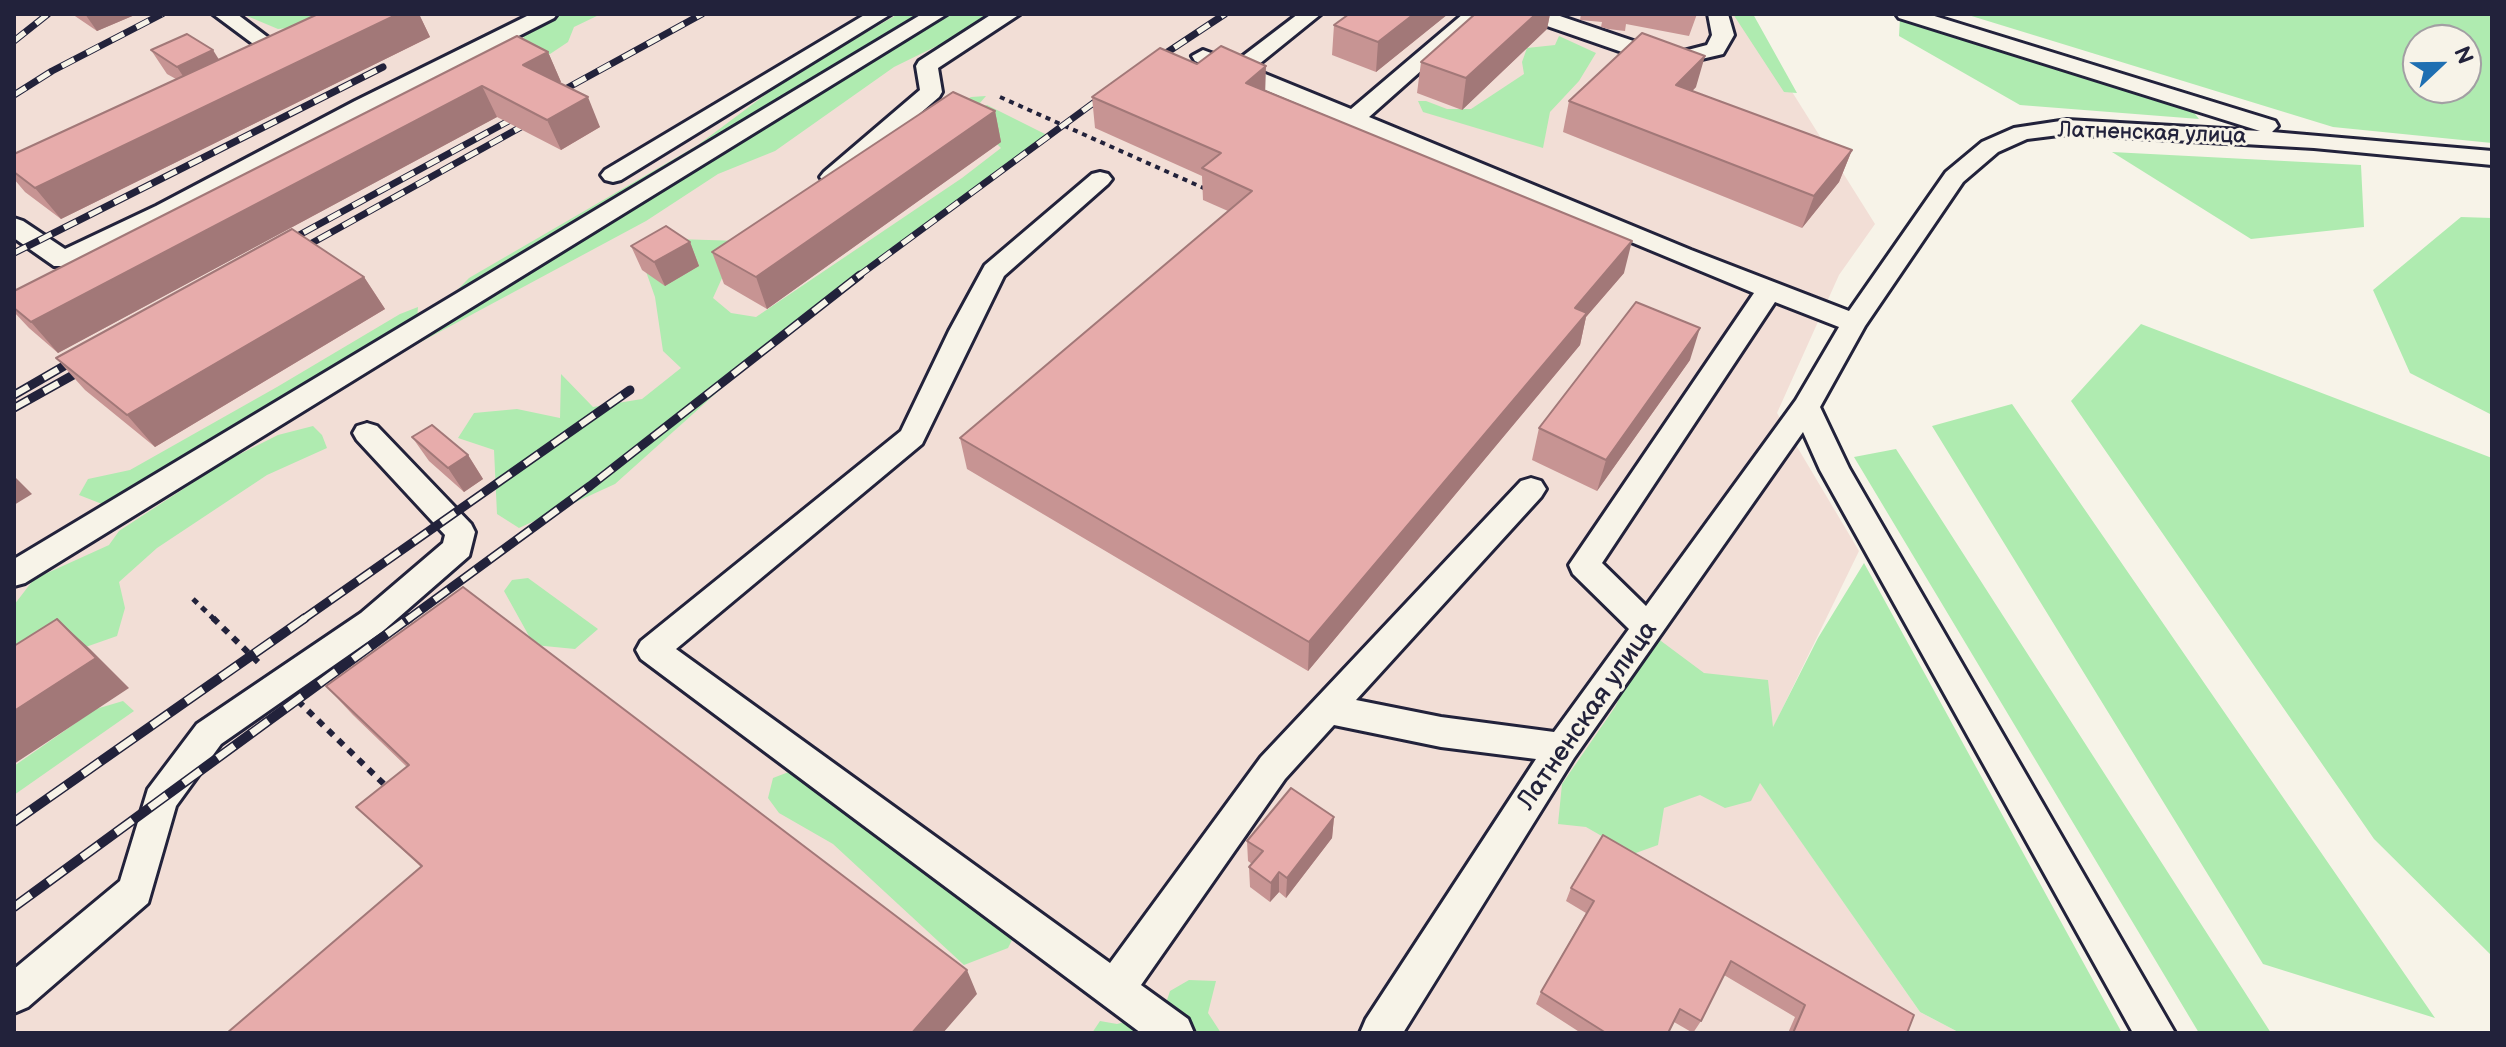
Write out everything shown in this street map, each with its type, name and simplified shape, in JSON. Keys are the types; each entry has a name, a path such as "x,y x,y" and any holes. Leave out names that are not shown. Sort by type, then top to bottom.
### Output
{"street":[{"path":"223,14 259,39"},
{"path":"14,226 63,260 165,211 363,106 547,14"},
{"path":"613,175 881,14"},
{"path":"14,574 937,14"},
{"path":"832,177 931,92 927,66 990,22 1010,14"},
{"path":"1238,70 1311,14"},
{"path":"1353,119 1475,14"},
{"path":"1531,14 1653,55 1680,58 1715,49 1723,35 1718,14"},
{"path":"1906,14 2314,141"},
{"path":"1203,56 1682,256 1854,323"},
{"name":"Латненская улица","path":"1380,1033 1562,748 1806,407 1854,323 1954,177 1990,147 2022,133 2067,127 2314,141 2492,158"},
{"path":"1100,179 994,271 912,437 652,650 1174,1033"},
{"path":"1648,628 1584,565 1770,289"},
{"path":"1806,407 1835,470 2155,1033"},
{"path":"14,994 135,891 160,800 209,734 372,622 458,548 460,532 367,433"},
{"path":"1115,989 1273,768 1531,489"},
{"path":"1328,709 1441,732 1562,748"}],"path":[{"path":"1000,97 1212,192"}],"shaded area":[{"path":"14,14 1735,14 1789,87 1875,224 1839,275 1777,413 1859,551 1752,771 1920,1012 1960,1033 14,1033"}],"green space":[{"path":"323,14 297,27 278,29 247,16"},
{"path":"559,14 601,14 574,27 568,42 550,54 523,56 524,32"},
{"path":"898,14 1002,14 894,67 775,151 718,174 646,221 391,358 469,278 698,145 785,80"},
{"path":"1733,14 1753,14 1797,93 1784,92"},
{"path":"1965,14 2492,14 2492,143 2333,127"},
{"path":"1900,18 2188,105 2199,119 2020,105 1899,36"},
{"path":"1559,36 1596,53 1579,81 1550,112 1543,148 1423,112 1418,101 1447,109 1471,109 1524,74 1522,62 1527,48 1555,45"},
{"path":"986,96 979,104 727,267 713,298 731,313 756,317 962,178 1001,148 991,138 976,108 987,105 1047,135 792,325 615,484 519,528 497,514 494,450 458,438 474,413 517,409 560,418 561,374 593,407 642,399 681,368 663,351 655,297 643,263 676,239 741,241 971,97"},
{"path":"2112,152 2361,165 2364,227 2251,239"},
{"path":"2461,217 2492,218 2492,415 2410,373 2373,290"},
{"path":"418,307 417,319 136,494 102,504 79,495 88,479 130,470 400,314"},
{"path":"2141,324 2492,458 2492,956 2374,839 2071,401"},
{"path":"2012,404 2435,1018 2263,964 1932,426"},
{"path":"313,426 322,435 327,448 267,475 157,548 119,582 125,608 117,636 80,649 14,692 14,605 34,579 109,545 119,531 226,461 278,435"},
{"path":"1896,449 2271,1033 2199,1033 1854,457"},
{"path":"1864,563 2122,1033 1960,1033 1920,1012 1760,783 1751,801 1725,808 1700,795 1664,808 1658,845 1633,854 1586,827 1558,824 1562,784 1615,707 1635,666 1657,638 1704,673 1768,680 1773,727 1818,638"},
{"path":"528,578 598,629 575,649 534,645 504,591 512,580"},
{"path":"123,701 134,711 14,795 14,766 96,709"},
{"path":"799,768 1022,920 1008,948 964,965 833,844 779,813 768,798 773,778"},
{"path":"1189,980 1216,981 1208,1013 1221,1033 1092,1033 1100,1021 1117,1024 1163,1012 1170,991"}],"building":[{"path":"318,14 398,14 35,188 14,172 14,154"},
{"path":"1349,14 1414,14 1378,42 1334,25"},
{"path":"1475,14 1536,14 1466,78 1421,62"},
{"path":"1642,33 1705,56 1676,85 1852,150 1814,196 1569,101"},
{"path":"187,34 213,50 177,67 151,50"},
{"path":"517,36 548,52 523,65 588,97 547,120 482,86 31,322 14,308 14,291"},
{"path":"1221,46 1266,66 1246,83 1632,241 1575,308 1587,313 1309,642 960,438 1252,191 1202,168 1221,153 1092,97 1160,48 1197,64"},
{"path":"953,92 995,111 756,277 712,252"},
{"path":"666,226 690,242 654,262 631,246"},
{"path":"292,229 364,277 127,415 56,358"},
{"path":"1636,302 1700,328 1606,460 1539,428"},
{"path":"432,425 468,455 448,468 412,437"},
{"path":"463,587 967,970 912,1033 227,1033 422,866 356,807 409,765 326,686"},
{"path":"57,619 96,658 14,711 14,646"},
{"path":"1291,788 1334,817 1287,878 1279,872 1271,883 1249,867 1263,851 1247,841"},
{"path":"1603,835 1914,1015 1907,1033 1793,1033 1805,1005 1731,961 1701,1021 1680,1009 1668,1033 1606,1033 1541,992 1594,901 1571,888"}],"railway":[{"path":"14,41 48,14"},
{"path":"14,95 52,71 162,14"},
{"path":"549,98 702,14"},
{"path":"1151,63 1225,14"},
{"path":"14,253 383,67"},
{"path":"857,277 1111,90"},
{"path":"279,246 525,112"},
{"path":"294,253 539,117"},
{"path":"407,620 590,486 860,275"},
{"path":"14,395 83,355"},
{"path":"14,408 91,365"},
{"path":"302,620 630,390"},
{"path":"14,822 305,618"},
{"path":"14,907 409,618"}]}
